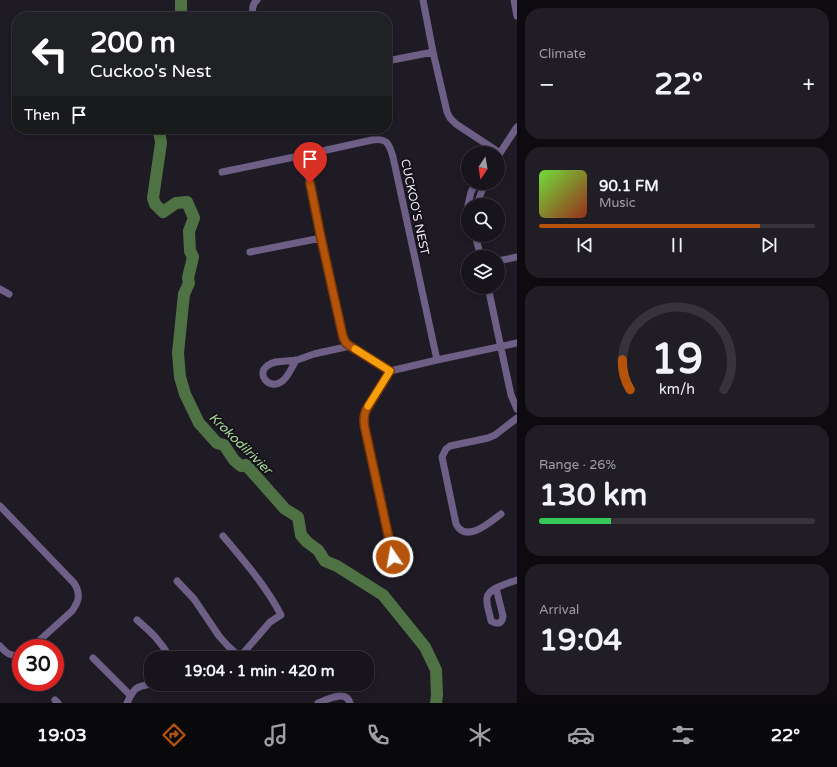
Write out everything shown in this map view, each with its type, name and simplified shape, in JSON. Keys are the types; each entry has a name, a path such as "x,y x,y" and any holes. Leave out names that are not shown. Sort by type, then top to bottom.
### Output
{"street":[{"path":"253,12 253,6 257,0"},
{"path":"423,0 447,112 456,124 488,146"},
{"path":"514,0 517,16"},
{"path":"392,60 433,52"},
{"path":"504,146 517,127"},
{"name":"CUCKOO'S NEST","path":"222,172 372,140 383,140 388,143 393,157 437,360"},
{"path":"304,155 343,337 346,343 390,371 517,343"},
{"path":"250,252 321,238"},
{"path":"505,260 517,257"},
{"path":"0,289 9,294"},
{"path":"489,294 511,395 517,409"},
{"path":"296,360 285,379 281,382 272,384 267,383 264,380 263,372 266,366 280,361 296,360 350,346"},
{"path":"390,371 366,410 363,419 393,557"},
{"path":"501,514 488,524 471,532 462,531 459,529 456,524 442,457 446,449 450,446 488,438 495,435 517,418"},
{"path":"0,506 74,583 79,594 76,606 72,611 41,639"},
{"path":"223,536 252,571 281,615 270,622 245,651"},
{"path":"496,588 517,580"},
{"path":"177,581 194,599 218,636 233,651"},
{"path":"137,620 157,638 166,651"},
{"path":"0,646 12,655"},
{"path":"93,658 130,695"},
{"path":"127,703 134,689 144,685"},
{"path":"318,703 335,696 346,697 349,699 350,703"}],"waterway":[{"name":"Krokodilrivier","path":"181,0 181,12"},
{"name":"Krokodilrivier","path":"159,134 161,143 153,198 155,204 163,212 176,203 187,202 194,218 189,231 190,251 193,257 188,278 189,283 184,294 178,353 180,377 185,394 199,423 217,443 224,445 234,460 241,466 246,465 285,509 298,517 301,535 307,542 318,550 325,561 337,566 383,595 425,647 436,670 436,703"}],"slow traffic":[{"path":"355,349 390,371 368,406"}],"route":[{"path":"310,183 343,337 346,343 350,346 390,371 366,410 363,419 393,557"}]}
